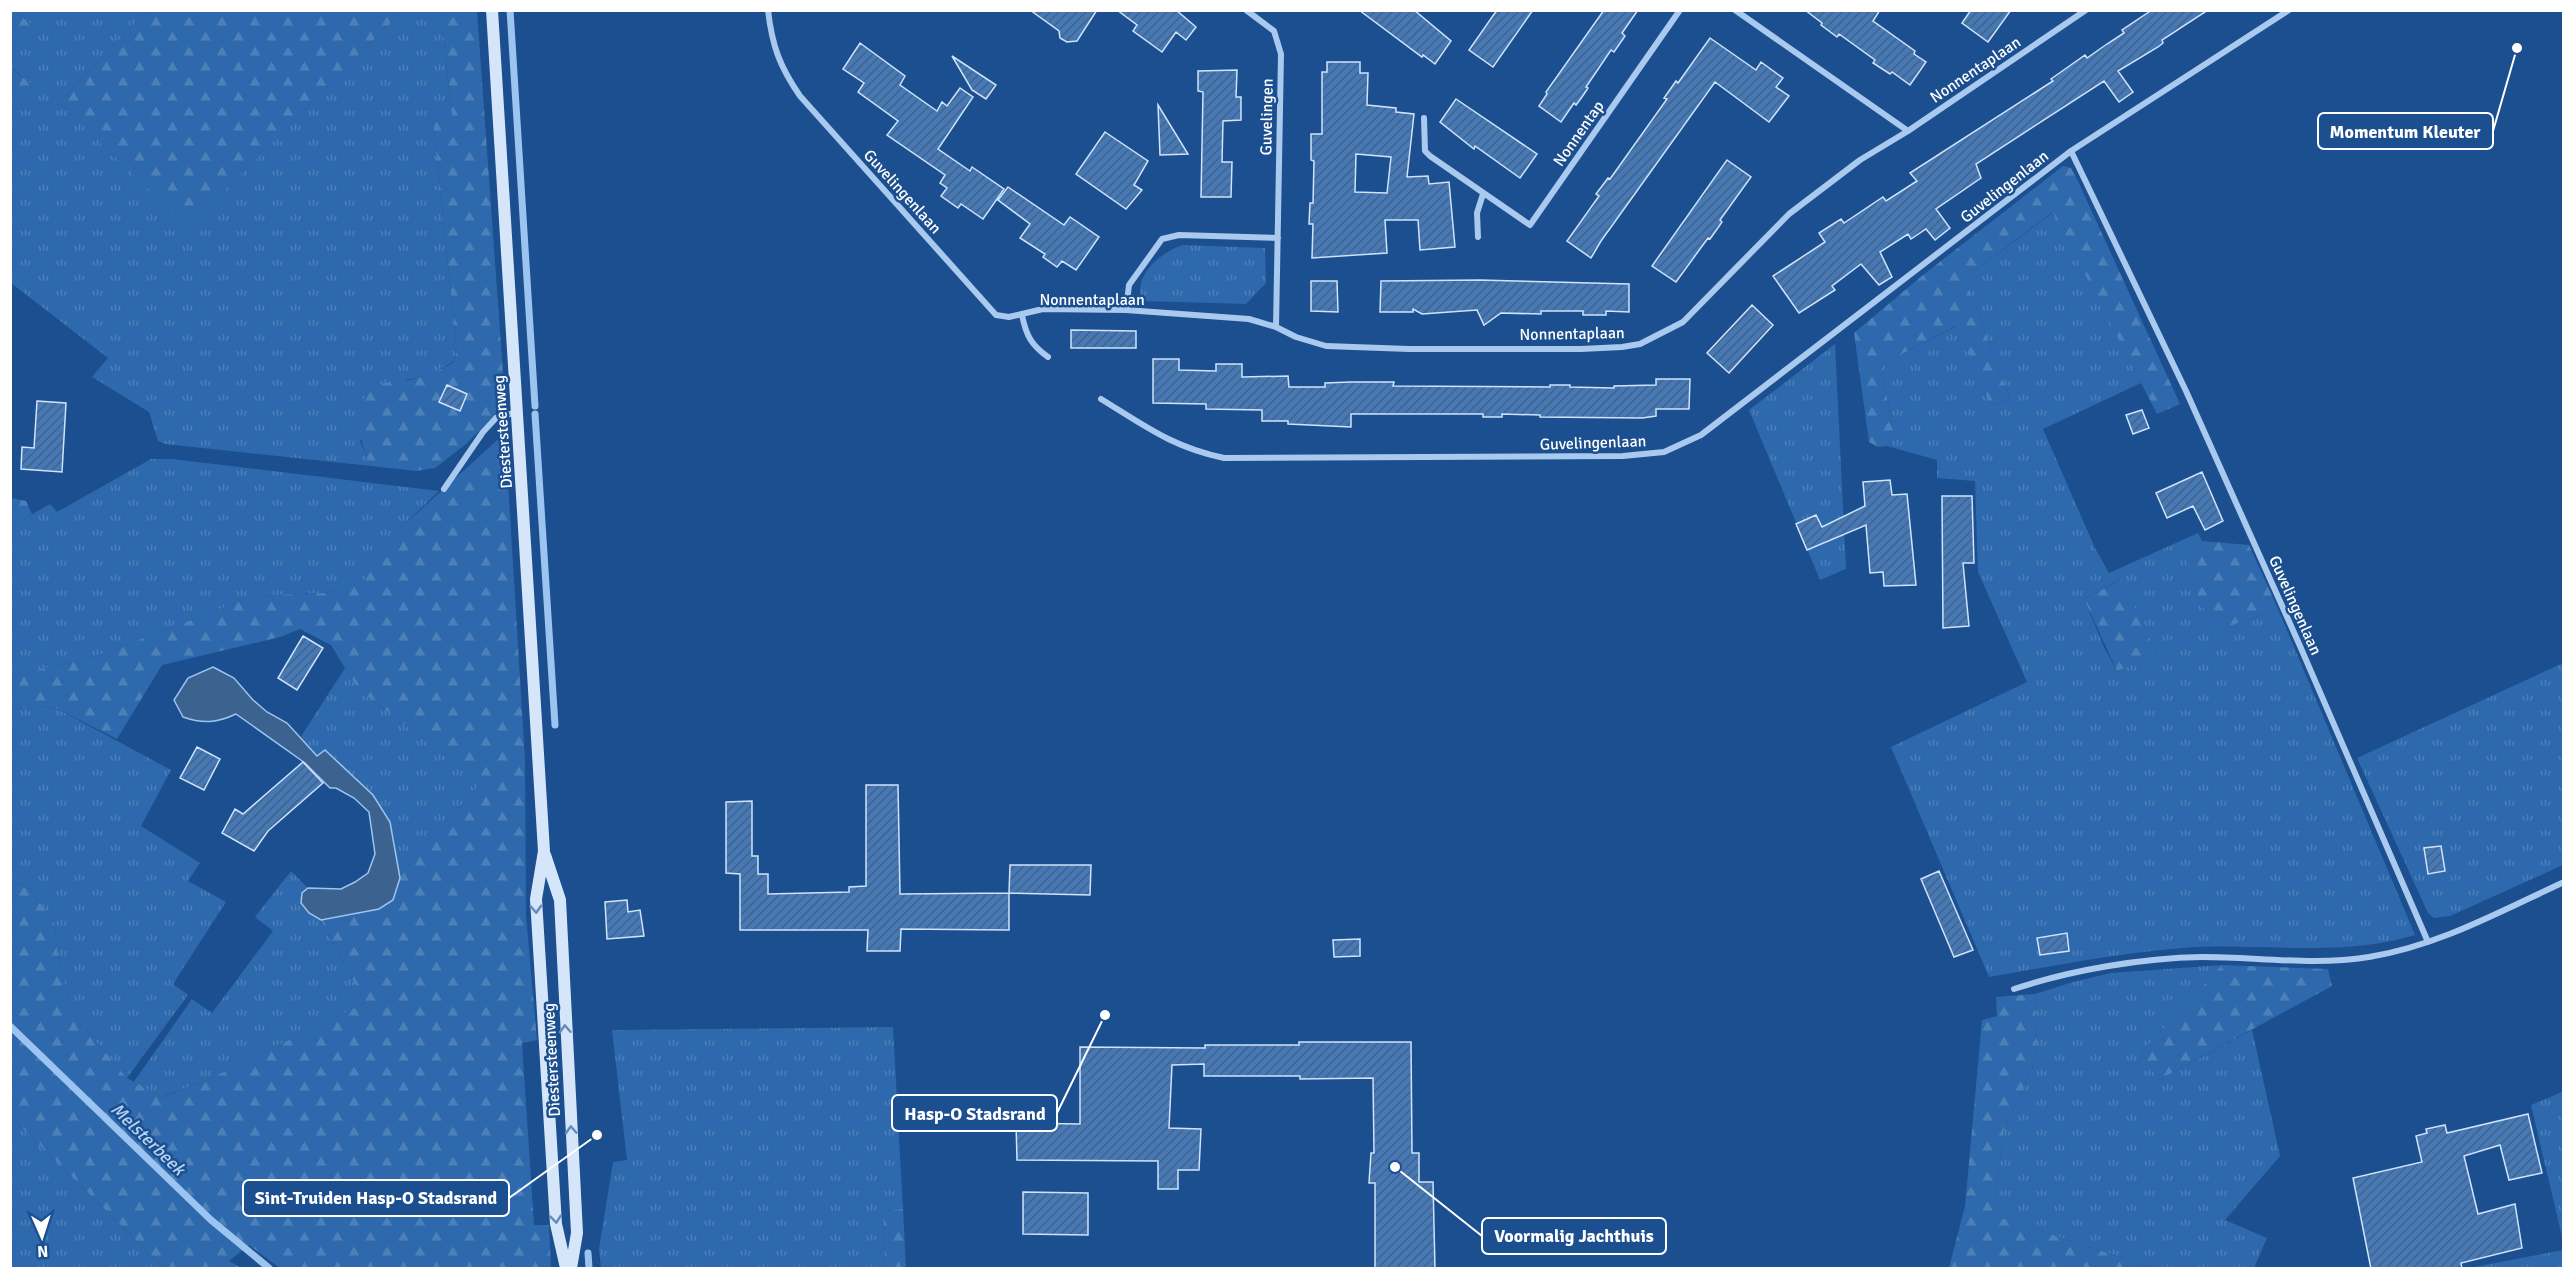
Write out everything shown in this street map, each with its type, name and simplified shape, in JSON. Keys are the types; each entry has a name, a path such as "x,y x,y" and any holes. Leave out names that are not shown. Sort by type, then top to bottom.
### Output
{"main road":[{"name":"Diestersteenweg","path":"492,10 544,851 536,908 556,1224 566,1269"},
{"name":"Diestersteenweg","path":"544,851 560,900 577,1233 571,1269"}],"street":[{"name":"Guvelingenlaan","path":"768,10 771,36 782,70 800,96 996,315 1009,317 1022,315"},
{"name":"Guvelingen","path":"1246,10 1274,31 1281,54 1276,327"},
{"name":"Nonnentap","path":"1424,118 1425,151 1530,225 1680,10"},
{"path":"1735,10 1908,131"},
{"name":"Nonnentaplaan","path":"1022,315 1043,309 1126,310 1249,319 1276,327 1296,338 1326,346 1409,349 1581,349 1622,348 1640,344 1683,321 1789,214 1860,160 1908,131 2086,10"},
{"name":"Guvelingenlaan","path":"1101,399 1167,440 1193,451 1224,458 1623,456 1664,452 1701,435 2071,151 2289,10"},
{"name":"Guvelingenlaan","path":"2071,151 2191,401 2300,645 2428,942"},
{"path":"1478,237 1477,213 1483,194"},
{"path":"1126,310 1129,285 1162,239 1179,235 1278,238"},
{"path":"1022,315 1026,334 1035,347 1048,357"},
{"path":"444,489 483,432 496,418 517,412"},
{"path":"2014,989 2124,963 2199,957 2330,960 2386,954 2428,942 2564,882"}],"green space":[{"path":"11,10 33,26 11,48"},
{"path":"14,11 147,11 59,102 188,227 402,11 441,11 452,119 433,121 457,351 453,362 429,375 406,380 360,441 371,466 165,444 158,441 149,412 92,377 108,358 11,283 10,115 39,91 11,67 11,48 33,26"},
{"path":"147,11 402,11 188,228 59,102"},
{"path":"441,11 477,11 504,387 495,415 466,444 435,468 416,471 371,466 360,435 359,412 368,393 377,386 405,381 436,371 453,363 457,351 433,121 452,118"},
{"path":"10,67 40,91 11,115 10,115"},
{"path":"2063,166 2071,168 2076,177 2180,404 2157,414 2053,212 1965,278 2010,399 1991,406 1956,326 1881,365 1893,430 1887,446 1878,447 1869,442 1854,333 1923,275"},
{"path":"2054,212 2141,383 2043,429 2095,548 2109,573 2198,533 2202,541 2189,553 2213,632 2278,609 2415,935 2387,942 2329,948 2212,947 2159,950 1989,977 1891,747 2027,682 1978,572 1975,481 1937,478 1937,460 1887,446 1893,429 1881,365 1957,326 1991,406 2010,399 1965,278","holes":["2121,579 2157,655 2117,671 2104,647 2084,599"]},
{"path":"1183,245 1265,248 1266,283 1246,304 1146,301 1141,297 1140,288 1146,272 1167,252"},
{"path":"1835,344 1846,569 1820,580 1749,410"},
{"path":"505,433 525,760 526,916 537,1040 522,1043 534,1225 549,1225 551,1268 280,1268 249,1245 229,1261 241,1268 164,1268 11,1117 11,881 30,889 54,922 58,956 71,1012 127,1078 162,1097 207,1080 365,1003 321,920 379,909 392,900 400,878 425,844 482,783 358,689 331,645 300,629 280,637 162,665 117,739 56,708 40,706 11,710 10,676 91,658 254,596 324,593 363,582 382,545"},
{"path":"151,459 172,459 439,491 383,545 364,582 324,593 254,596 91,658 11,676 11,526 50,504 57,512"},
{"path":"11,498 26,501 32,514 11,526"},
{"path":"2202,541 2249,545 2278,609 2213,632 2188,570 2189,553"},
{"path":"2122,579 2157,655 2117,671 2084,599"},
{"path":"2563,663 2563,865 2450,916 2434,918 2428,913 2357,758"},
{"path":"345,668 358,689 482,783 425,844 400,878 390,822 373,795 345,770 293,749"},
{"path":"40,706 56,708 171,770 141,826 200,863 188,881 226,902 173,984 188,995 127,1078 71,1012 58,956 54,922 30,889 11,881 10,710"},
{"path":"291,871 308,888 302,894 309,913 321,920 365,1003 207,1080 161,1097 133,1083 192,999 212,1013 273,931 255,917"},
{"path":"2222,965 2142,1052 2159,1080 2252,1030 2280,1156 2225,1220 2267,1238 2254,1268 2153,1268 1993,1215 2004,1129 2032,1069 2037,1049 2035,994 2111,973"},
{"path":"2222,965 2328,969 2332,986 2159,1080 2142,1052"},
{"path":"2035,994 2037,1049 2032,1069 2004,1129 1993,1215 2153,1268 1949,1268 1965,1206 1982,1020 1997,1016 1996,997"},
{"path":"893,1027 903,1209 883,1211 885,1268 601,1268 599,1249 613,1162 627,1160 612,1030"},
{"path":"2562,1092 2564,1098 2563,1241 2531,1105"},
{"path":"11,1117 164,1268 11,1268"},
{"path":"903,1209 906,1268 885,1268 883,1211"},
{"path":"2563,1250 2563,1268 2469,1268"}],"shaded area":[{"path":"213,667 234,678 267,712 287,723 317,756 325,750 373,795 390,822 400,878 393,900 379,909 321,920 309,913 301,903 302,893 308,888 341,889 368,873 375,854 369,812 354,798 336,788 330,788 305,763 236,714 210,722 183,717 174,700 188,678"}],"building":[{"path":"1030,10 1097,10 1077,41 1067,42 1060,38 1059,31"},
{"path":"1117,10 1176,10 1196,27 1186,40 1176,32 1162,52 1133,31 1137,25"},
{"path":"1359,10 1414,10 1451,41 1435,64 1423,55 1422,57"},
{"path":"1497,10 1533,10 1493,67 1469,50"},
{"path":"1604,10 1638,10 1622,33 1625,36 1614,52 1611,50 1586,87 1588,88 1582,97 1576,105 1574,103 1561,122 1539,106 1546,92"},
{"path":"1805,10 1880,10 1873,21 1915,51 1914,54 1926,62 1910,85 1892,72 1890,74 1873,63 1875,60 1839,34 1837,37"},
{"path":"1971,10 2011,10 1988,42 1962,23"},
{"path":"2152,10 2208,10 2162,40 2163,43 2158,47 2118,71 2133,92 2119,102 2104,81 1976,164 1981,178 1936,209 1950,228 1935,240 1926,229 1911,239 1908,234 1880,252 1892,277 1879,285 1861,264 1832,286 1835,290 1799,313 1773,276 1825,242 1819,233 1841,219 1844,223 1883,197 1886,201 1917,181 1910,173 2053,81 2051,79 2085,55 2087,58 2124,33 2122,30"},
{"path":"1710,38 1756,70 1761,62 1783,78 1776,87 1789,96 1769,122 1715,82 1591,258 1567,241 1599,196 1596,194 1608,178 1610,179 1667,99 1664,98 1676,81 1678,83"},
{"path":"860,43 905,76 900,85 937,111 942,102 947,106 960,88 973,97 938,149 970,171 972,167 1004,189 983,219 961,204 958,208 941,196 947,188 940,183 945,175 887,135 898,121 858,92 864,83 843,69"},
{"path":"952,56 996,85 986,99 972,90"},
{"path":"1327,62 1360,62 1360,73 1368,73 1367,105 1396,108 1396,112 1414,114 1407,177 1428,176 1429,184 1449,182 1455,247 1420,250 1418,220 1385,220 1387,253 1312,258 1313,224 1309,224 1310,203 1313,203 1314,161 1311,160 1311,134 1322,134 1322,72 1327,72","holes":["1356,154 1391,157 1387,193 1355,192"]},
{"path":"1237,70 1236,97 1241,97 1241,120 1223,121 1222,162 1232,162 1231,197 1201,197 1203,92 1198,91 1198,71"},
{"path":"1456,99 1537,154 1520,178 1475,146 1474,149 1440,122"},
{"path":"1158,105 1188,154 1160,155"},
{"path":"1105,132 1148,161 1134,185 1142,190 1126,209 1076,174"},
{"path":"1727,160 1751,177 1720,220 1722,222 1710,239 1708,238 1676,282 1652,266"},
{"path":"1008,187 1064,225 1070,217 1099,237 1076,270 1062,261 1057,267 1043,257 1045,254 1020,238 1030,224 998,200"},
{"path":"1480,280 1629,284 1629,312 1606,311 1606,315 1583,315 1583,311 1541,311 1541,314 1501,313 1484,325 1477,310 1422,314 1413,309 1413,312 1380,312 1381,281"},
{"path":"1311,281 1337,281 1338,312 1311,311"},
{"path":"1752,305 1773,325 1729,373 1707,353"},
{"path":"1071,330 1136,331 1136,348 1071,348"},
{"path":"1153,359 1179,359 1179,370 1216,371 1216,364 1242,364 1242,377 1288,376 1289,387 1325,387 1325,383 1394,382 1393,386 1550,387 1550,385 1570,385 1570,387 1614,388 1614,386 1656,385 1656,379 1690,379 1689,409 1656,409 1656,416 1642,418 1540,417 1540,415 1502,414 1502,417 1483,417 1483,414 1351,414 1351,427 1288,424 1288,421 1262,421 1262,410 1206,409 1206,404 1153,403"},
{"path":"447,385 467,394 460,411 439,402"},
{"path":"37,401 66,403 62,472 21,469 22,447 34,448"},
{"path":"2142,410 2149,428 2133,434 2126,415"},
{"path":"2202,472 2223,521 2205,530 2193,506 2167,518 2156,493"},
{"path":"1890,480 1892,495 1907,494 1916,585 1884,586 1883,572 1870,573 1866,525 1807,550 1796,524 1816,515 1822,527 1865,506 1863,482"},
{"path":"1942,496 1972,496 1974,563 1963,563 1969,626 1943,628"},
{"path":"303,636 323,648 297,690 278,678"},
{"path":"197,747 220,759 204,790 180,778"},
{"path":"303,762 323,783 268,831 254,851 222,833 235,809 243,814"},
{"path":"866,785 898,785 900,894 1009,893 1009,930 901,929 900,951 867,951 868,930 740,930 740,874 726,873 726,802 752,801 752,856 758,856 758,874 768,874 768,894 849,892 849,887 866,886"},
{"path":"2441,846 2445,871 2428,874 2424,848"},
{"path":"1010,865 1091,865 1090,895 1009,893"},
{"path":"1939,871 1973,950 1954,957 1921,879"},
{"path":"627,900 628,912 640,910 644,936 607,939 605,902"},
{"path":"2067,933 2069,951 2040,955 2037,938"},
{"path":"1360,939 1360,956 1334,957 1333,940"},
{"path":"1299,1042 1411,1042 1412,1153 1419,1153 1419,1182 1433,1182 1435,1269 1375,1269 1375,1183 1369,1183 1371,1153 1374,1153 1373,1078 1300,1079 1300,1076 1204,1076 1204,1064 1172,1065 1169,1128 1201,1129 1199,1170 1178,1170 1178,1189 1158,1189 1158,1161 1017,1160 1016,1123 1080,1124 1080,1047 1205,1048 1205,1045 1299,1045"},
{"path":"2528,1114 2542,1173 2509,1180 2500,1145 2464,1156 2478,1214 2515,1204 2522,1248 2461,1263 2462,1269 2371,1269 2353,1178 2422,1162 2416,1136 2427,1133 2426,1129 2445,1125 2447,1133"},
{"path":"1023,1192 1088,1193 1088,1235 1023,1234"}],"waterway":[{"path":"510,10 535,406"},
{"path":"535,414 555,725"},
{"name":"Melsterbeek","path":"10,1026 211,1220 269,1268"},
{"path":"588,1253 589,1268"}],"place":[{"name":"Momentum Kleuter","path":"2517,48"},
{"name":"Hasp-O Stadsrand","path":"1105,1015"},
{"name":"Sint-Truiden Hasp-O Stadsrand","path":"597,1135"},
{"name":"Voormalig Jachthuis","path":"1395,1167"}]}
